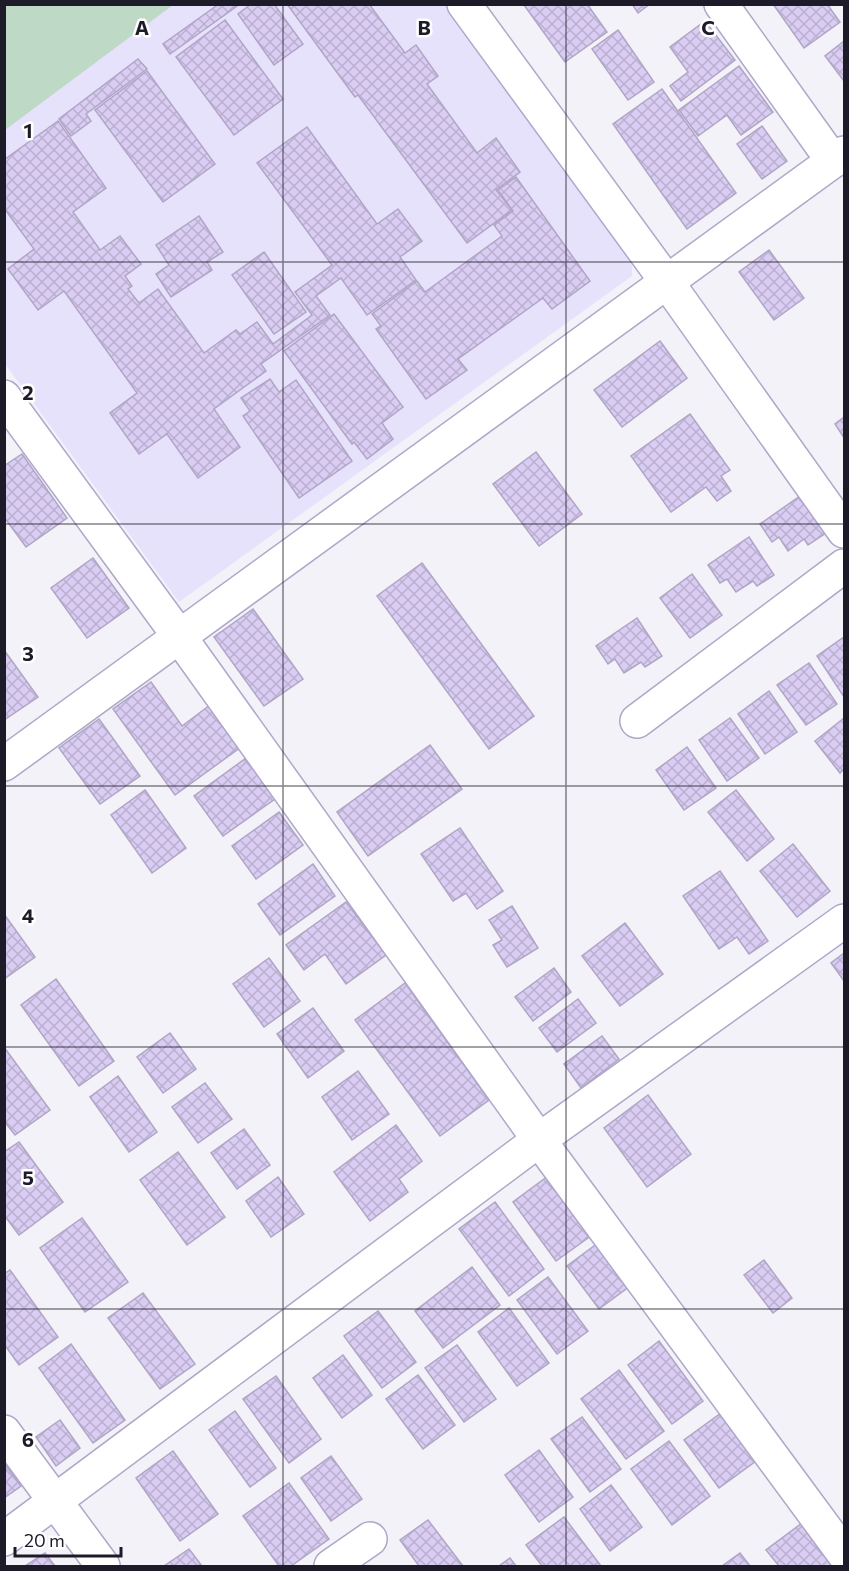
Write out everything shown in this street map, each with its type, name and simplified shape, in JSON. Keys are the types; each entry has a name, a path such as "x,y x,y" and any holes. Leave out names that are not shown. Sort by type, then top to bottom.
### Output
{"street":[{"path":"464,4 667,282 844,531"},
{"path":"4,764 839,157 721,4"},
{"path":"4,397 179,636 539,1140 844,1554"},
{"path":"637,721 844,566"},
{"path":"4,1539 539,1140 844,921"},
{"path":"4,1431 103,1566"},
{"path":"331,1566 370,1539"}],"shaded area":[{"path":"4,5 447,5 632,261 632,276 179,602 5,364"}],"green space":[{"path":"5,4 173,4 173,5 5,130"}],"building":[{"path":"219,4 240,4 170,54 163,44"},
{"path":"251,4 274,4 303,44 274,65 238,14"},
{"path":"287,4 369,4 405,53 416,45 438,76 427,84 477,153 496,138 520,172 496,190 512,210 467,243 358,95 355,97"},
{"path":"587,4 607,32 565,62 524,5"},
{"path":"632,4 650,4 638,13"},
{"path":"773,4 827,4 840,22 804,48"},
{"path":"225,20 283,99 234,135 176,57"},
{"path":"705,21 735,60 681,101 670,86 688,72 670,47"},
{"path":"618,30 654,82 628,100 592,49"},
{"path":"844,41 844,81 825,56"},
{"path":"138,59 147,69 86,114 91,121 71,136 59,119"},
{"path":"739,66 773,112 741,135 727,115 698,136 679,110"},
{"path":"147,71 215,164 163,202 95,110"},
{"path":"662,89 736,193 687,229 613,124"},
{"path":"58,121 106,188 73,212 100,250 120,236 141,264 125,276 132,286 128,289 139,303 158,289 204,353 236,330 240,334 257,322 273,344 312,315 295,292 332,265 257,163 307,127 377,224 398,209 422,241 400,257 416,280 367,315 341,278 316,296 330,315 261,364 266,371 214,409 240,447 198,478 167,434 139,454 110,413 137,393 64,291 38,310 8,269 34,249 4,208 4,160"},
{"path":"762,126 787,161 762,179 737,144"},
{"path":"516,177 590,281 552,309 543,298 458,359 467,370 426,399 376,329 381,326 372,314 417,281 425,292 502,236 494,225 513,211 498,190"},
{"path":"199,216 223,252 207,262 212,270 171,297 156,274 169,265 156,245"},
{"path":"769,250 804,298 774,320 739,272"},
{"path":"264,252 306,312 274,334 232,275"},
{"path":"334,314 403,407 382,423 393,439 367,459 354,442 352,444 284,351"},
{"path":"660,341 687,378 622,427 594,390"},
{"path":"270,379 279,392 296,380 352,461 299,498 243,416 250,411 241,398"},
{"path":"690,414 730,470 721,476 731,491 717,501 706,487 671,512 631,456"},
{"path":"844,417 844,438 835,424"},
{"path":"536,452 582,514 539,546 493,484"},
{"path":"22,454 67,518 26,547 4,517 4,466"},
{"path":"800,496 826,533 808,545 804,539 788,551 779,537 772,542 760,524"},
{"path":"749,537 774,575 757,586 753,581 736,592 727,579 720,583 708,565"},
{"path":"93,558 129,608 87,638 51,588"},
{"path":"422,563 534,716 489,749 377,596"},
{"path":"692,574 722,615 690,638 660,598"},
{"path":"253,609 303,679 264,706 214,637"},
{"path":"637,618 662,656 645,667 641,662 624,673 615,659 608,664 596,646"},
{"path":"844,637 844,697 817,656"},
{"path":"4,650 38,697 4,720"},
{"path":"809,663 837,704 806,725 777,685"},
{"path":"151,682 182,726 210,705 241,747 175,795 113,709"},
{"path":"769,691 797,732 765,754 738,714"},
{"path":"730,718 759,758 727,781 699,740"},
{"path":"844,718 844,769 840,773 815,741"},
{"path":"99,719 140,776 100,804 59,748"},
{"path":"430,745 462,789 368,856 337,812"},
{"path":"687,747 716,788 684,810 656,770"},
{"path":"246,758 275,799 223,836 194,796"},
{"path":"145,790 186,848 152,873 111,815"},
{"path":"736,790 774,839 747,861 708,812"},
{"path":"279,812 303,845 256,879 232,846"},
{"path":"460,828 503,891 477,909 466,893 453,901 421,854"},
{"path":"793,844 830,891 797,917 760,871"},
{"path":"313,864 335,896 280,935 258,904"},
{"path":"720,871 768,941 749,954 737,937 719,949 683,896"},
{"path":"346,902 386,955 346,984 325,954 304,970 286,945"},
{"path":"512,906 538,948 507,967 493,945 502,940 489,920"},
{"path":"4,914 35,957 4,979"},
{"path":"625,923 663,974 620,1006 582,956"},
{"path":"844,953 844,981 831,963"},
{"path":"269,958 300,1001 264,1027 233,984"},
{"path":"554,968 571,992 533,1021 515,997"},
{"path":"56,979 114,1061 79,1086 21,1005"},
{"path":"405,983 489,1100 440,1136 355,1020"},
{"path":"578,999 596,1023 557,1052 539,1028"},
{"path":"313,1008 344,1051 308,1078 277,1034"},
{"path":"170,1033 196,1069 163,1093 137,1057"},
{"path":"602,1036 619,1059 581,1088 564,1064"},
{"path":"4,1047 50,1110 15,1135 4,1121"},
{"path":"358,1071 389,1114 352,1140 322,1097"},
{"path":"118,1076 157,1132 129,1152 90,1097"},
{"path":"205,1083 232,1119 198,1143 172,1107"},
{"path":"648,1095 691,1154 647,1187 604,1128"},
{"path":"396,1125 422,1161 399,1179 408,1192 370,1221 334,1172"},
{"path":"244,1129 270,1165 237,1189 211,1153"},
{"path":"19,1142 63,1202 19,1235 4,1215 4,1152"},
{"path":"178,1152 225,1217 187,1245 140,1180"},
{"path":"548,1176 592,1235 556,1261 513,1202"},
{"path":"278,1177 304,1214 271,1237 246,1201"},
{"path":"495,1202 544,1269 509,1296 459,1229"},
{"path":"82,1218 128,1282 85,1312 40,1248"},
{"path":"598,1243 630,1286 599,1309 567,1266"},
{"path":"764,1260 792,1298 773,1313 744,1275"},
{"path":"472,1267 500,1305 443,1348 415,1311"},
{"path":"10,1270 58,1337 19,1365 4,1344 4,1274"},
{"path":"548,1277 588,1331 557,1354 517,1300"},
{"path":"143,1293 195,1364 160,1389 108,1318"},
{"path":"509,1308 549,1363 517,1386 478,1332"},
{"path":"378,1311 416,1362 382,1388 344,1336"},
{"path":"659,1341 703,1401 672,1424 628,1365"},
{"path":"71,1344 125,1420 93,1443 39,1368"},
{"path":"457,1345 496,1399 464,1422 425,1368"},
{"path":"343,1355 372,1395 342,1418 313,1378"},
{"path":"619,1370 664,1431 626,1459 581,1399"},
{"path":"418,1375 455,1425 423,1449 386,1399"},
{"path":"276,1376 321,1439 289,1463 243,1399"},
{"path":"235,1411 276,1468 250,1487 209,1430"},
{"path":"721,1413 756,1461 719,1488 684,1440"},
{"path":"582,1417 621,1469 590,1492 551,1439"},
{"path":"60,1420 80,1448 56,1466 36,1437"},
{"path":"669,1441 710,1496 672,1525 631,1469"},
{"path":"539,1450 573,1497 539,1522 505,1475"},
{"path":"173,1451 218,1514 180,1541 136,1478"},
{"path":"331,1456 362,1499 331,1521 301,1478"},
{"path":"4,1463 21,1486 4,1498"},
{"path":"289,1483 329,1539 291,1566 279,1566 243,1516"},
{"path":"611,1485 642,1527 610,1551 580,1509"},
{"path":"564,1517 601,1566 542,1566 526,1545"},
{"path":"428,1520 463,1566 419,1566 400,1540"},
{"path":"802,1523 834,1566 779,1566 766,1550"},
{"path":"189,1549 202,1566 164,1566"},
{"path":"45,1553 55,1566 25,1566"},
{"path":"740,1553 750,1566 722,1566"},
{"path":"510,1558 516,1566 499,1566"}]}
